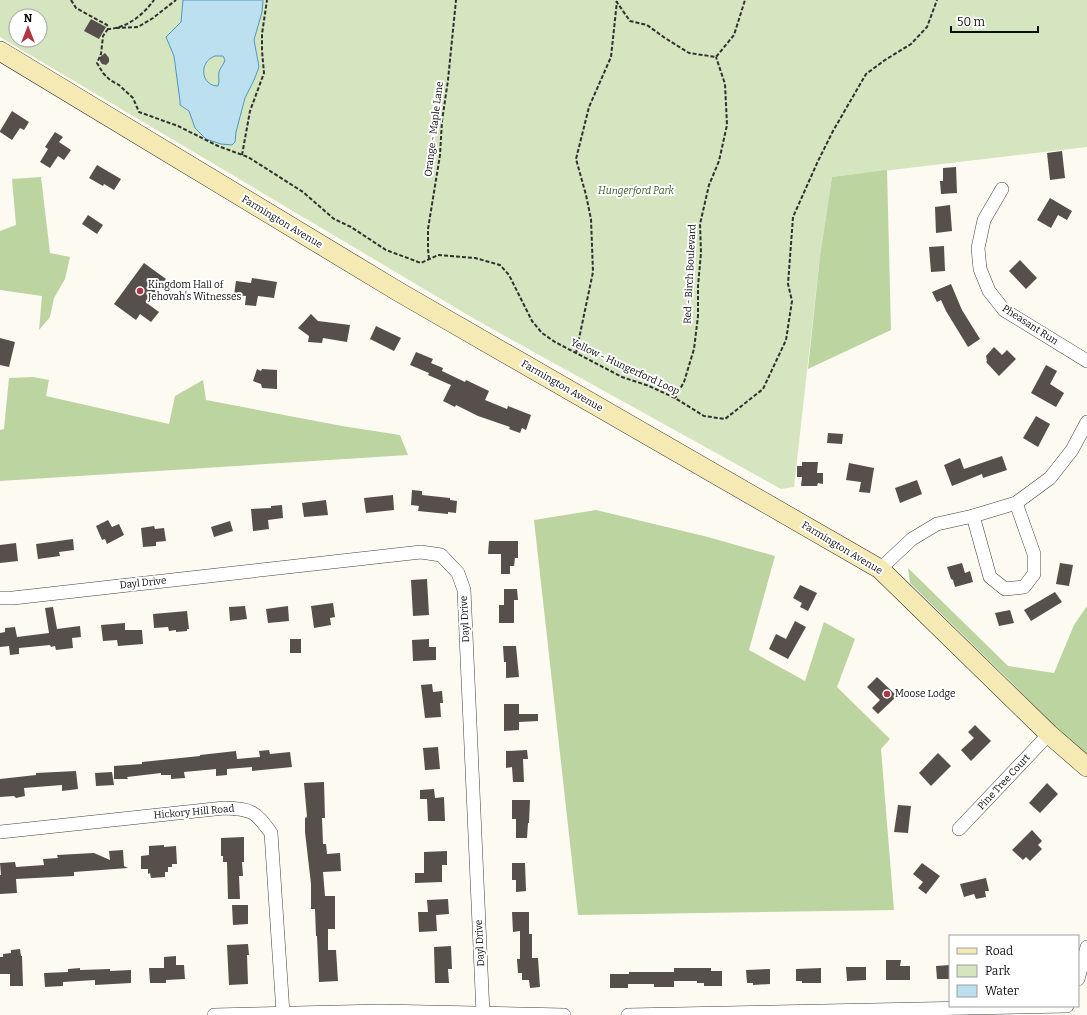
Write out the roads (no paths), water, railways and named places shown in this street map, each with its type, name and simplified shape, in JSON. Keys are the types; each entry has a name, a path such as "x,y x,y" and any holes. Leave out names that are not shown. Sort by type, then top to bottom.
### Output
{"main road":[{"name":"Farmington Avenue","path":"0,51 399,292 880,569 1048,734 1087,767"}],"street":[{"name":"Pheasant Run","path":"1002,189 984,220 978,248 980,269 989,292 1004,310 1087,361"},
{"path":"880,569 912,539 937,524 973,516 1016,503 1050,478 1072,450 1087,422"},
{"path":"973,516 990,577 1005,589 1024,587 1034,574 1034,554 1016,503"},
{"name":"Dayl Drive","path":"0,598 13,598 421,552 441,555 458,573 464,590 483,1014"},
{"name":"Pine Tree Court","path":"960,829 1048,734"},
{"name":"Hickory Hill Road","path":"0,832 224,808 244,809 259,817 271,833 283,1013"},
{"path":"1079,975 1087,947"},
{"path":"628,1015 1020,1007"},
{"path":"214,1015 381,1011 564,1015"}],"water":[{"path":"183,0 263,0 262,12 254,40 259,67 245,98 236,132 235,142 232,145 221,144 206,139 195,128 189,111 180,105 174,56 166,37 181,22","holes":["215,56 223,56 225,60 219,72 218,86 212,85 205,78 204,68 210,59"]}],"place":[{"name":"Kingdom Hall of Jehovah's Witnesses","path":"140,291"},
{"name":"Moose Lodge","path":"887,694"}],"park label":[{"name":"Hungerford Park","path":"636,191"}]}
